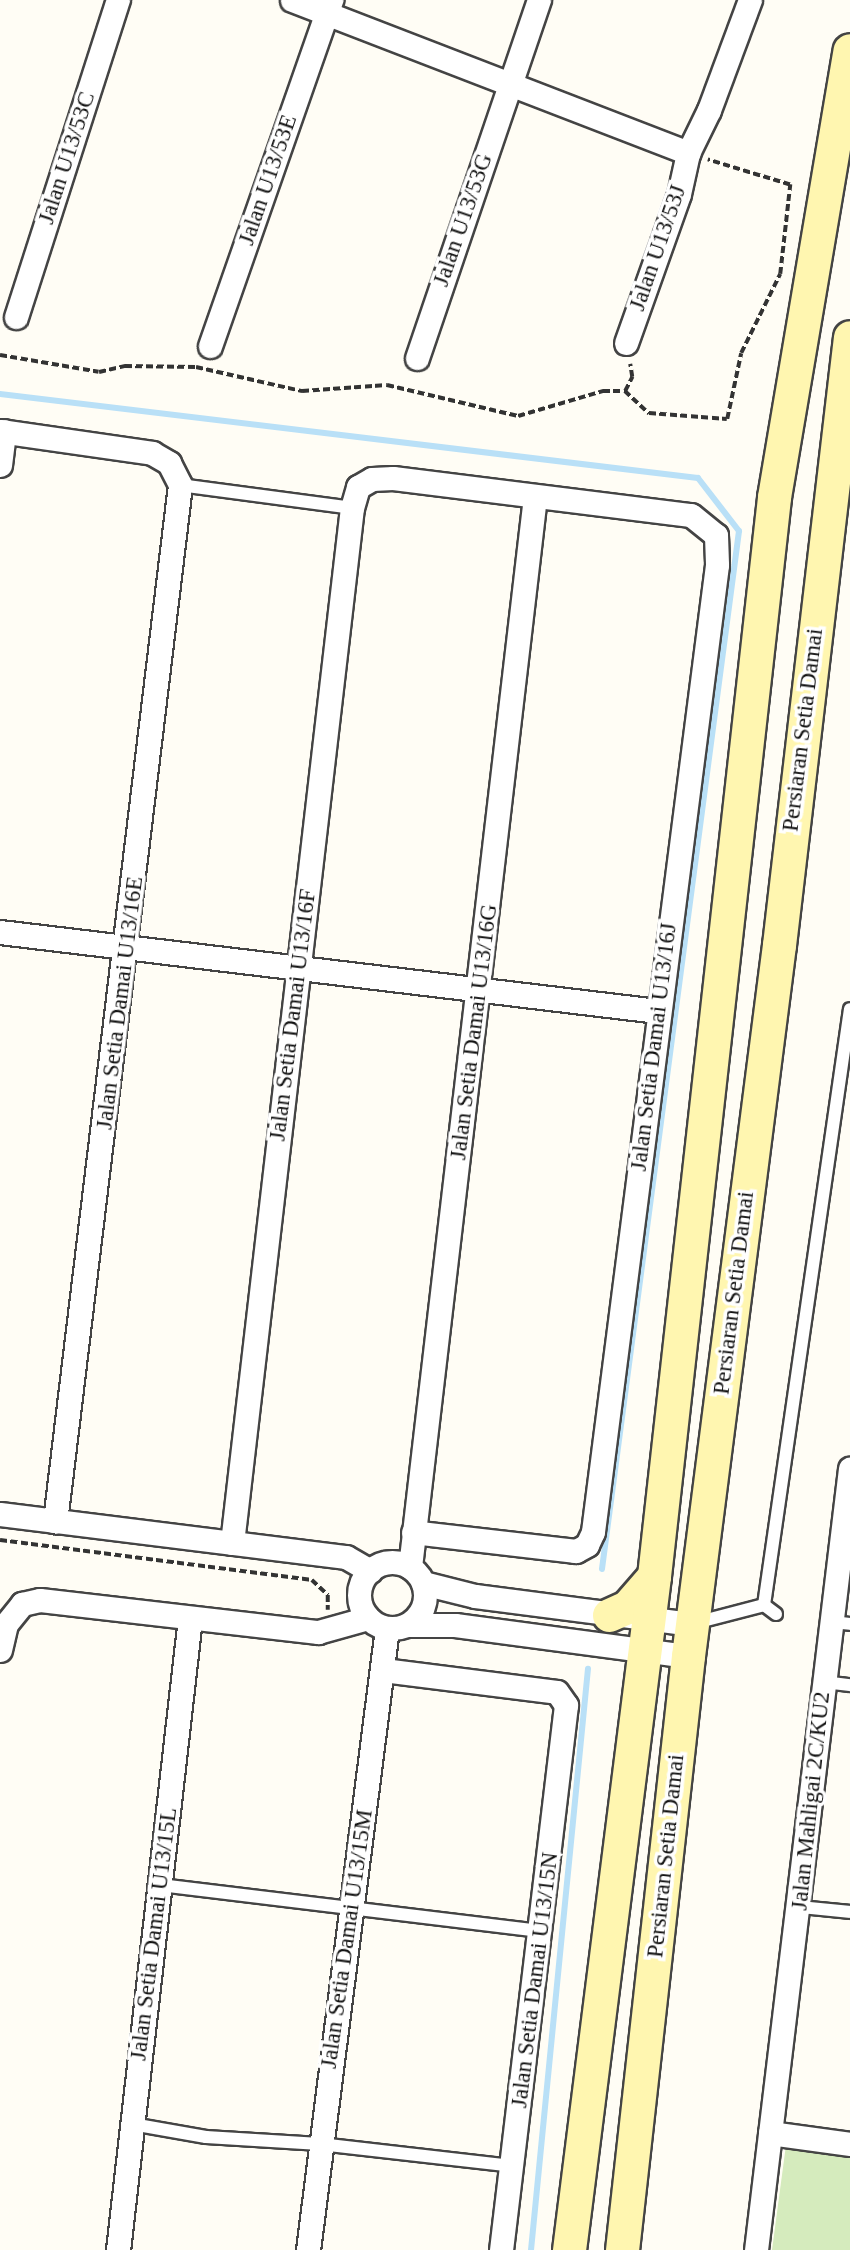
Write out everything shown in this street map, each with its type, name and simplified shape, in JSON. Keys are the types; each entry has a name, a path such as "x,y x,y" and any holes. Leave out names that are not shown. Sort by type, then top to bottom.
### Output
{"street":[{"name":"Jalan U13/53C","path":"16,317 118,0"},
{"path":"292,0 329,7 688,153"},
{"name":"Jalan U13/53G","path":"417,358 538,0"},
{"name":"Jalan U13/53J","path":"626,343 679,194 688,153 709,110 750,0"},
{"name":"Jalan U13/53E","path":"210,346 329,7"},
{"name":"Persiaran Setia Damai","path":"569,2250 654,1576 774,497 850,50"},
{"name":"Persiaran Setia Damai","path":"622,2250 690,1640 779,945 850,337"},
{"path":"0,465 2,431 152,453 169,463 180,485"},
{"path":"355,498 372,479 393,478 535,496"},
{"name":"Jalan Setia Damai U13/16E","path":"55,1521 128,947 180,485"},
{"name":"Jalan Setia Damai U13/16J","path":"413,1532 576,1551 587,1545 593,1532 717,565 716,536 691,515 535,496"},
{"name":"Jalan Setia Damai U13/16G","path":"417,1575 413,1532 480,990 535,496"},
{"name":"Jalan Setia Damai U13/16F","path":"232,1543 355,498"},
{"path":"0,932 658,1011"},
{"name":"Jalan Mahligai 2C/KU2","path":"756,2250 800,1908 824,1682 841,1623 850,1469"},
{"path":"0,1514 346,1557 370,1571"},
{"path":"387,1624 360,1589 370,1571 390,1562 460,1593 609,1615 646,1636 690,1640"},
{"path":"387,1624 421,1612 417,1575"},
{"path":"609,1615 627,1607 654,1576"},
{"path":"0,1650 6,1625 22,1604 40,1600 190,1618 329,1630 387,1624 455,1625 690,1640"},
{"name":"Jalan Setia Damai U13/15L","path":"118,2250 190,1618"},
{"name":"Jalan Setia Damai U13/15M","path":"308,2250 387,1624"},
{"name":"Jalan Setia Damai U13/15N","path":"383,1670 557,1692 567,1710 501,2250"},
{"path":"770,2133 850,2144"}],"lane":[{"path":"180,485 355,498"},
{"path":"764,1605 850,1009"},
{"path":"690,1640 764,1605"},
{"path":"764,1605 776,1614"},
{"path":"824,1682 850,1685"},
{"path":"160,1885 542,1931"},
{"path":"800,1908 850,1912"},
{"path":"132,2124 206,2137 320,2144 512,2166"}],"path":[{"path":"0,355 99,372 125,366 196,367 302,391 387,385 518,416 603,391 625,391 649,413 727,419 741,354 785,259 790,185 688,153"},
{"path":"625,391 632,377 626,343"},
{"path":"0,1540 312,1580 328,1595 329,1630"}],"green space":[{"path":"786,2145 850,2154 850,2250 772,2250"}],"waterway":[{"path":"0,394 698,478 739,531 602,1569"},
{"path":"531,2250 588,1669"}]}
